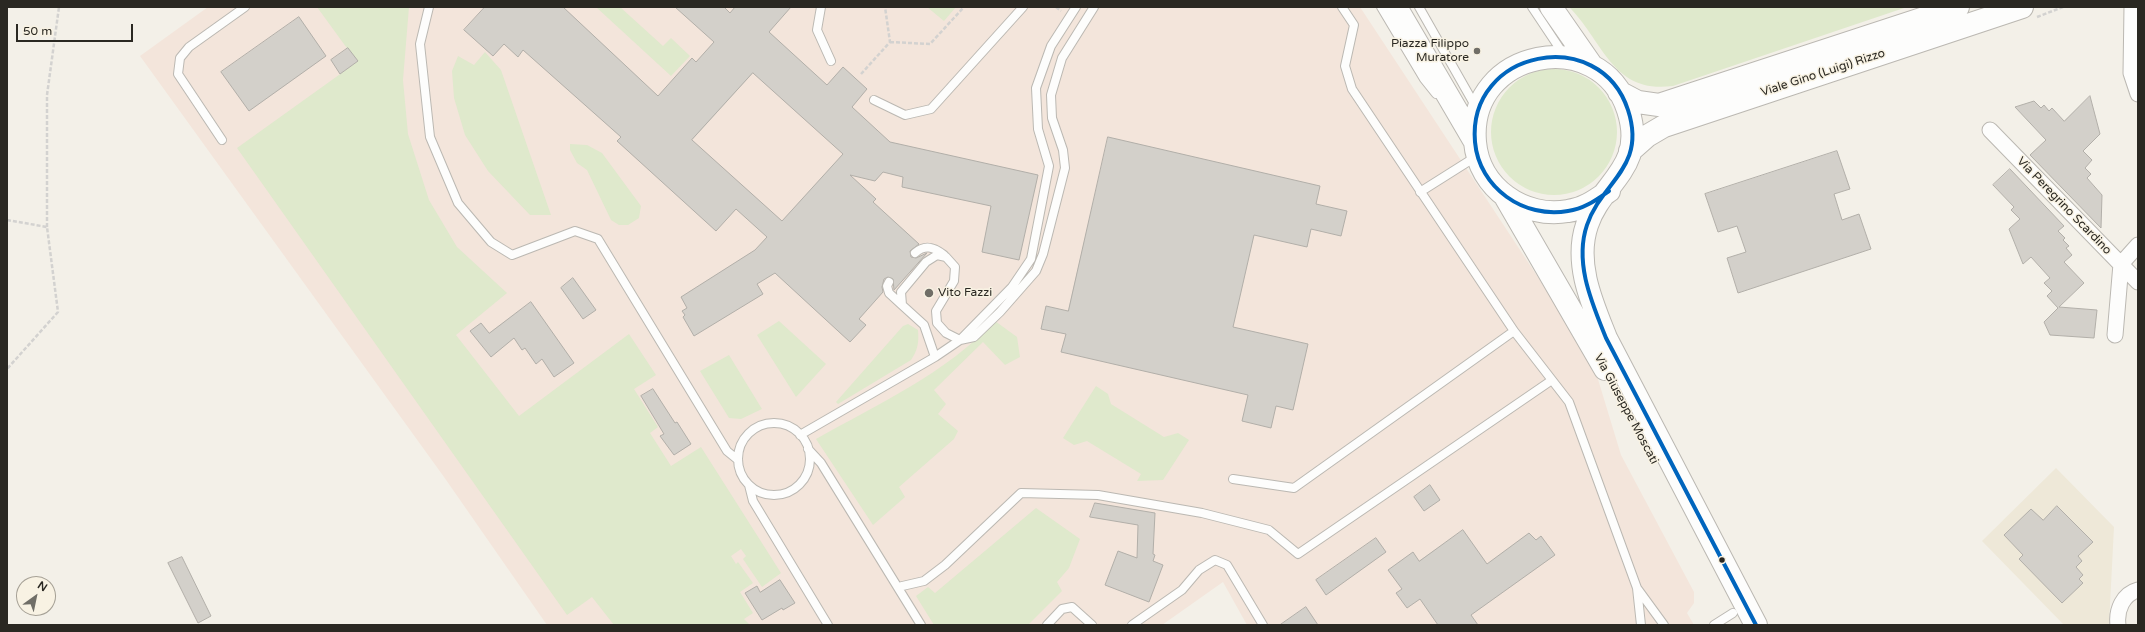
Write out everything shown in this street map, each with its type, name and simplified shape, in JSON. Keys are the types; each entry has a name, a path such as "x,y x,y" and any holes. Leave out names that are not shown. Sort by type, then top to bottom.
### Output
{"street":[{"name":"Via Giuseppe Moscati","path":"1396,7 1474,144 1490,180 1506,196 1525,208 1547,213 1569,211 1590,204 1609,191"},
{"name":"Via Giuseppe Moscati","path":"1551,7 1592,66"},
{"name":"Viale Gino (Luigi) Rizzo","path":"1619,92 1638,102 1659,105 1958,7"},
{"name":"Viale Gino (Luigi) Rizzo","path":"1630,151 1647,136 1664,126 2022,7"},
{"path":"2132,7 2131,73 2138,94"},
{"name":"Via Giuseppe Moscati","path":"1474,144 1478,111 1488,91 1503,74 1522,62 1544,56 1566,57 1592,66 1607,77 1619,92 1628,110 1632,130 1630,151 1622,172 1594,210 1586,226 1583,246 1584,272 1589,297 1606,338 1756,625"},
{"name":"Via Peregrino Scardino","path":"1990,130 2138,282"},
{"name":"Via Giuseppe Moscati","path":"1506,196 1592,344 1736,619"},
{"path":"2115,335 2121,264 2138,245"},
{"path":"2118,625 2118,613 2121,604 2127,596 2138,590"}],"lane":[{"path":"222,140 178,74 180,58 189,47 245,7"},
{"path":"429,7 420,44 430,137 458,203 491,242 512,255 575,231 598,239 727,451 738,460"},
{"path":"821,7 818,30 831,61"},
{"path":"874,100 905,115 931,109 1023,7"},
{"path":"800,435 935,358 960,340 1012,286 1031,259 1049,166 1038,129 1036,88 1051,46 1076,7"},
{"path":"915,253 922,248 927,247 939,251 955,267 954,281 936,311 938,323 946,333 960,340 974,337 1000,312 1036,271 1043,254 1065,168 1063,150 1052,118 1051,95 1062,58 1094,7"},
{"path":"1342,7 1354,25 1344,66 1352,89 1514,331 1569,402 1637,588 1641,625"},
{"path":"1381,7 1424,79 1474,144 1420,192"},
{"path":"1419,7 1478,111"},
{"path":"1532,7 1566,57"},
{"path":"902,305 901,292 926,262 937,255 946,257"},
{"path":"889,282 887,286 888,292 924,325 935,358"},
{"path":"1233,478 1294,488 1514,331"},
{"path":"898,587 924,581 945,565 1021,493 1098,495 1202,513 1269,530 1298,554 1552,380"},
{"path":"828,625 753,502 749,485 739,469 738,460 740,448 746,437 760,426 779,424 790,427 800,435 808,449 821,463 921,625"},
{"path":"749,485 758,492 770,495 782,494 792,490 801,482 807,472 810,461 808,449"},
{"path":"1132,625 1182,590 1199,570 1215,560 1227,565 1263,625"},
{"path":"1637,588 1664,625"},
{"path":"1046,625 1062,609 1072,607 1092,625"},
{"path":"1714,625 1736,619"}],"path":[{"path":"7,369 58,312 47,227 47,95 59,7"},
{"path":"885,7 890,42"},
{"path":"890,42 930,44 964,7"},
{"path":"861,74 890,42"},
{"path":"7,220 47,227"}],"shaded area":[{"name":"Vito Fazzi","path":"208,7 1360,7 1574,332 1597,376 1621,455 1694,592 1694,603 1687,613 1694,625 1247,625 1223,582 1162,625 547,625 444,477 140,56"},
{"path":"2056,468 2114,527 2109,625 2064,625 1982,541"}],"green space":[{"path":"317,7 409,7 403,80 408,134 429,200 457,247 507,293 456,335 519,416 629,334 656,375 634,389 658,427 650,433 671,466 701,447 781,573 762,587 743,559 746,556 741,549 731,556 736,564 738,562 753,583 740,592 753,613 744,619 750,625 614,625 592,597 567,615 237,148 357,62"},
{"path":"596,7 620,7 663,46 671,38 690,56 671,76"},
{"path":"927,7 956,7 944,21"},
{"path":"1569,7 1907,7 1673,86 1652,86 1636,82 1623,74 1611,63"},
{"path":"485,52 501,70 551,215 530,215 488,171 465,135 454,98 452,71 458,56 474,65"},
{"path":"1548,69 1560,69 1578,73 1599,87 1613,108 1617,132 1613,156 1599,177 1578,191 1560,195 1548,195 1530,191 1509,177 1495,156 1491,138 1491,126 1495,108 1509,87 1530,73"},
{"path":"570,144 587,145 602,153 641,206 639,218 628,225 619,225 611,220 587,170 577,163 570,150"},
{"path":"779,321 826,364 796,397 757,335"},
{"path":"995,321 1017,337 1020,357 1005,365 983,342 934,390 946,404 938,414 958,431 954,439 899,487 905,497 873,525 816,439 910,387 933,372 955,357"},
{"path":"908,324 918,330 918,346 911,360 838,404 836,402 903,326"},
{"path":"729,355 762,409 741,419 729,418 700,371"},
{"path":"1096,386 1108,394 1111,404 1164,437 1178,433 1189,440 1163,480 1137,481 1141,474 1087,441 1074,445 1063,438"},
{"path":"1036,508 1080,539 1069,568 1057,582 1062,591 1028,625 934,625 916,596 928,587 935,593"}],"building":[{"path":"485,7 563,7 658,96 692,58 696,62 714,42 675,7 724,7 730,13 735,7 791,7 769,32 827,85 843,67 867,89 852,107 890,142 1038,175 1019,260 982,252 991,206 902,187 903,177 883,172 875,181 850,175 876,199 873,202 919,244 910,251 911,257 916,258 927,253 894,290 893,279 888,277 884,279 882,287 883,292 859,319 866,325 850,342 775,273 757,284 763,294 694,336 683,317 685,315 682,311 687,308 681,297 755,250 767,237 736,209 716,231 617,141 621,137 523,50 518,57 504,44 493,56 464,30","holes":["753,73 843,154 782,221 692,140"]},
{"path":"299,17 326,56 249,111 221,72"},
{"path":"348,48 358,61 340,74 331,60"},
{"path":"2090,96 2100,134 2083,151 2092,160 2085,168 2091,174 2087,178 2102,195 2101,228 2030,155 2046,140 2015,107 2034,101 2041,108 2044,105 2049,111 2052,108 2064,121"},
{"path":"1108,137 1320,186 1316,204 1347,211 1341,236 1311,229 1307,247 1254,235 1233,327 1308,344 1293,410 1276,406 1271,428 1242,421 1248,395 1061,352 1066,334 1041,329 1046,306 1068,311"},
{"path":"1837,151 1850,189 1834,194 1842,220 1859,214 1871,249 1738,293 1727,258 1746,252 1737,226 1718,232 1705,194"},
{"path":"2010,169 2064,226 2058,231 2065,238 2063,240 2069,246 2066,248 2072,255 2064,262 2084,283 2059,307 2097,310 2094,338 2050,335 2044,322 2058,308 2047,296 2052,291 2044,283 2050,278 2031,257 2023,264 2009,229 2020,219 2011,210 2014,207 1993,185"},
{"path":"573,278 596,310 583,319 561,288"},
{"path":"531,302 574,363 554,377 542,359 536,364 525,348 522,350 514,338 491,357 470,331 481,323 489,333"},
{"path":"653,389 675,423 677,422 691,444 674,455 660,436 664,434 641,396"},
{"path":"1430,485 1440,500 1424,511 1414,497"},
{"path":"1095,503 1155,513 1153,554 1155,555 1153,561 1163,565 1149,602 1105,585 1118,551 1137,558 1138,525 1090,517"},
{"path":"2057,506 2093,542 2078,556 2082,561 2076,567 2083,575 2079,579 2083,583 2062,603 2019,559 2023,555 2004,535 2031,509 2043,520"},
{"path":"1463,530 1487,564 1529,533 1536,540 1541,536 1555,555 1471,615 1478,625 1438,625 1420,599 1407,608 1396,593 1402,589 1388,570 1413,552 1419,561"},
{"path":"1376,538 1386,552 1326,595 1316,580"},
{"path":"182,557 211,616 198,623 168,563"},
{"path":"780,580 795,603 783,610 782,608 762,620 745,593 757,586 760,592"},
{"path":"1306,607 1318,625 1280,625"}],"transit line":[{"path":"1609,191 1604,194 1590,204 1574,210 1552,212 1535,210 1520,205 1506,197 1485,173 1478,158 1475,142 1478,110 1492,86 1513,68 1538,59 1565,58 1591,66 1613,83 1628,110 1632,130 1632,146 1627,161 1620,173 1611,185 1602,197 1587,225 1583,254 1586,283 1606,338 1756,625"}],"place":[{"name":"Piazza Filippo Muratore","path":"1477,51"},
{"name":"Vito Fazzi","path":"929,293"}]}
